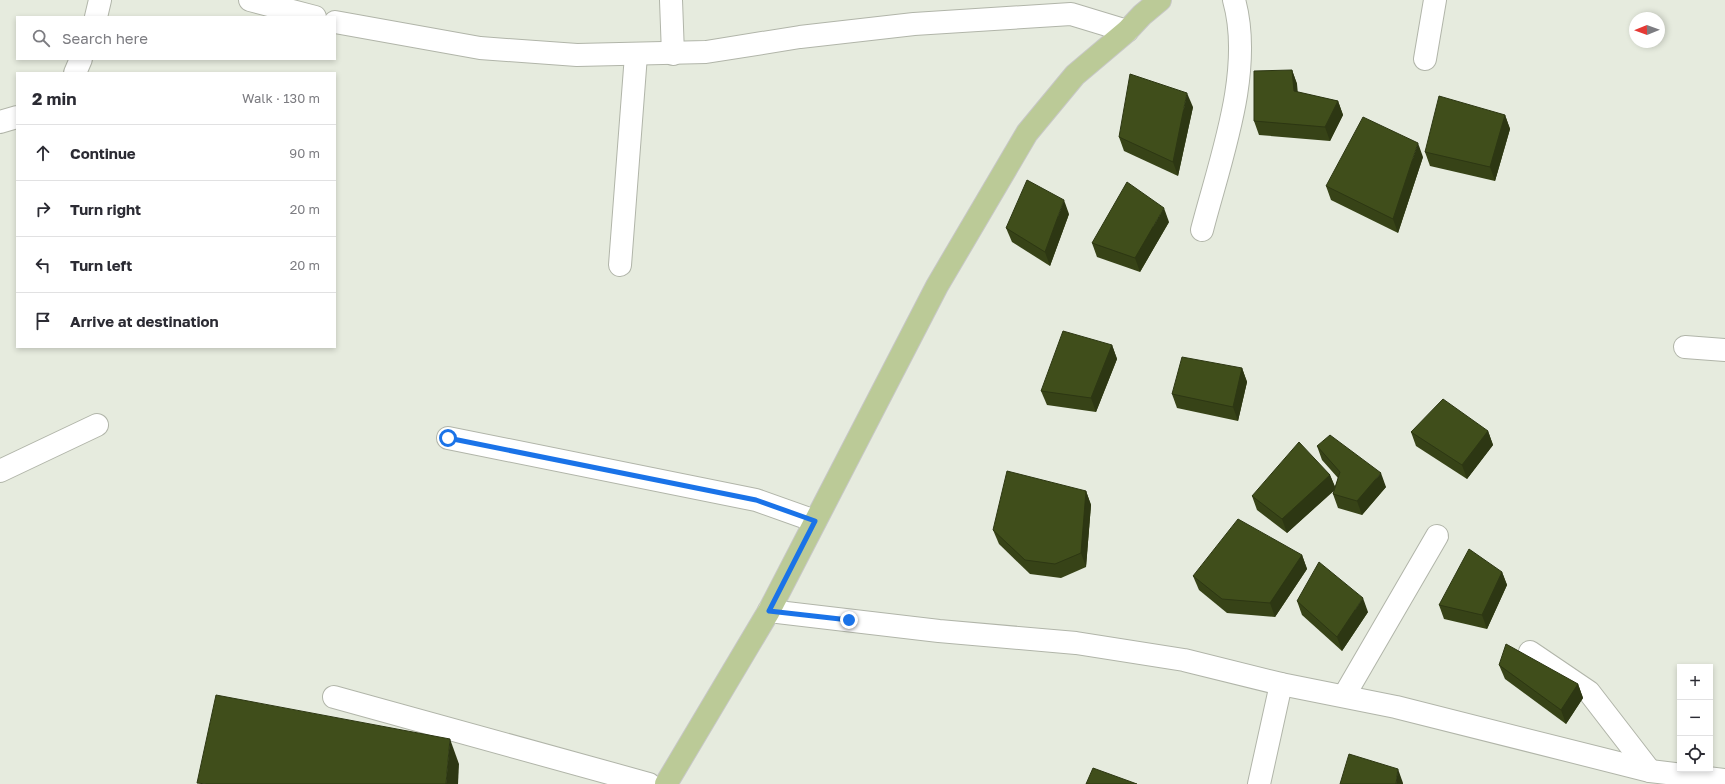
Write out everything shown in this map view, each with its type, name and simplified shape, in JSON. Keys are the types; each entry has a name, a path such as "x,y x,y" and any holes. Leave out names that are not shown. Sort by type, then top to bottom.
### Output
{"main road":[{"path":"666,784 769,611 937,286 1027,134 1075,74 1127,31 1142,15 1160,0"}],"street":[{"path":"96,16 100,0"},
{"path":"252,0 311,16"},
{"path":"672,0 673,54"},
{"path":"1202,230 1234,108 1240,62 1239,17 1234,0"},
{"path":"1425,59 1435,0"},
{"path":"336,22 480,48 577,55 636,55 706,52 800,37 1072,7 1127,31"},
{"path":"620,265 636,55"},
{"path":"75,72 81,60"},
{"path":"0,122 16,117"},
{"path":"1685,347 1725,350"},
{"path":"0,471 97,425"},
{"path":"448,438 756,500 815,521"},
{"path":"1344,696 1437,536"},
{"path":"769,611 939,631 1076,644 1184,660 1281,684 1396,707 1650,771 1725,780"},
{"path":"1530,652 1589,692 1650,771"},
{"path":"1259,784 1281,684"},
{"path":"334,697 649,784"}],"building":[{"path":"1292,70 1294,91 1338,101 1325,127 1254,121 1254,71"},
{"path":"1130,74 1187,93 1173,162 1119,137"},
{"path":"1439,96 1505,115 1490,167 1425,152"},
{"path":"1363,117 1418,143 1393,219 1326,186"},
{"path":"1027,180 1064,200 1045,252 1006,228"},
{"path":"1127,182 1164,208 1135,258 1092,243"},
{"path":"1063,331 1112,345 1091,398 1041,391"},
{"path":"1182,357 1242,368 1233,407 1172,394"},
{"path":"1443,399 1488,431 1462,465 1411,432"},
{"path":"1330,435 1381,473 1357,501 1333,494 1340,472 1317,446"},
{"path":"1299,442 1330,475 1282,519 1252,496"},
{"path":"1007,471 1086,491 1081,553 1055,564 1025,560 993,530"},
{"path":"1238,519 1302,555 1270,603 1222,599 1193,576"},
{"path":"1469,549 1502,572 1482,615 1439,605"},
{"path":"1319,562 1363,598 1337,637 1297,601"},
{"path":"1506,644 1578,684 1561,710 1499,665"},
{"path":"216,695 450,739 446,784 197,783"},
{"path":"1349,754 1398,769 1396,784 1340,784"},
{"path":"1093,768 1137,784 1086,784"}],"route":[{"path":"448,438 756,500 815,521 769,611 849,620"}]}
